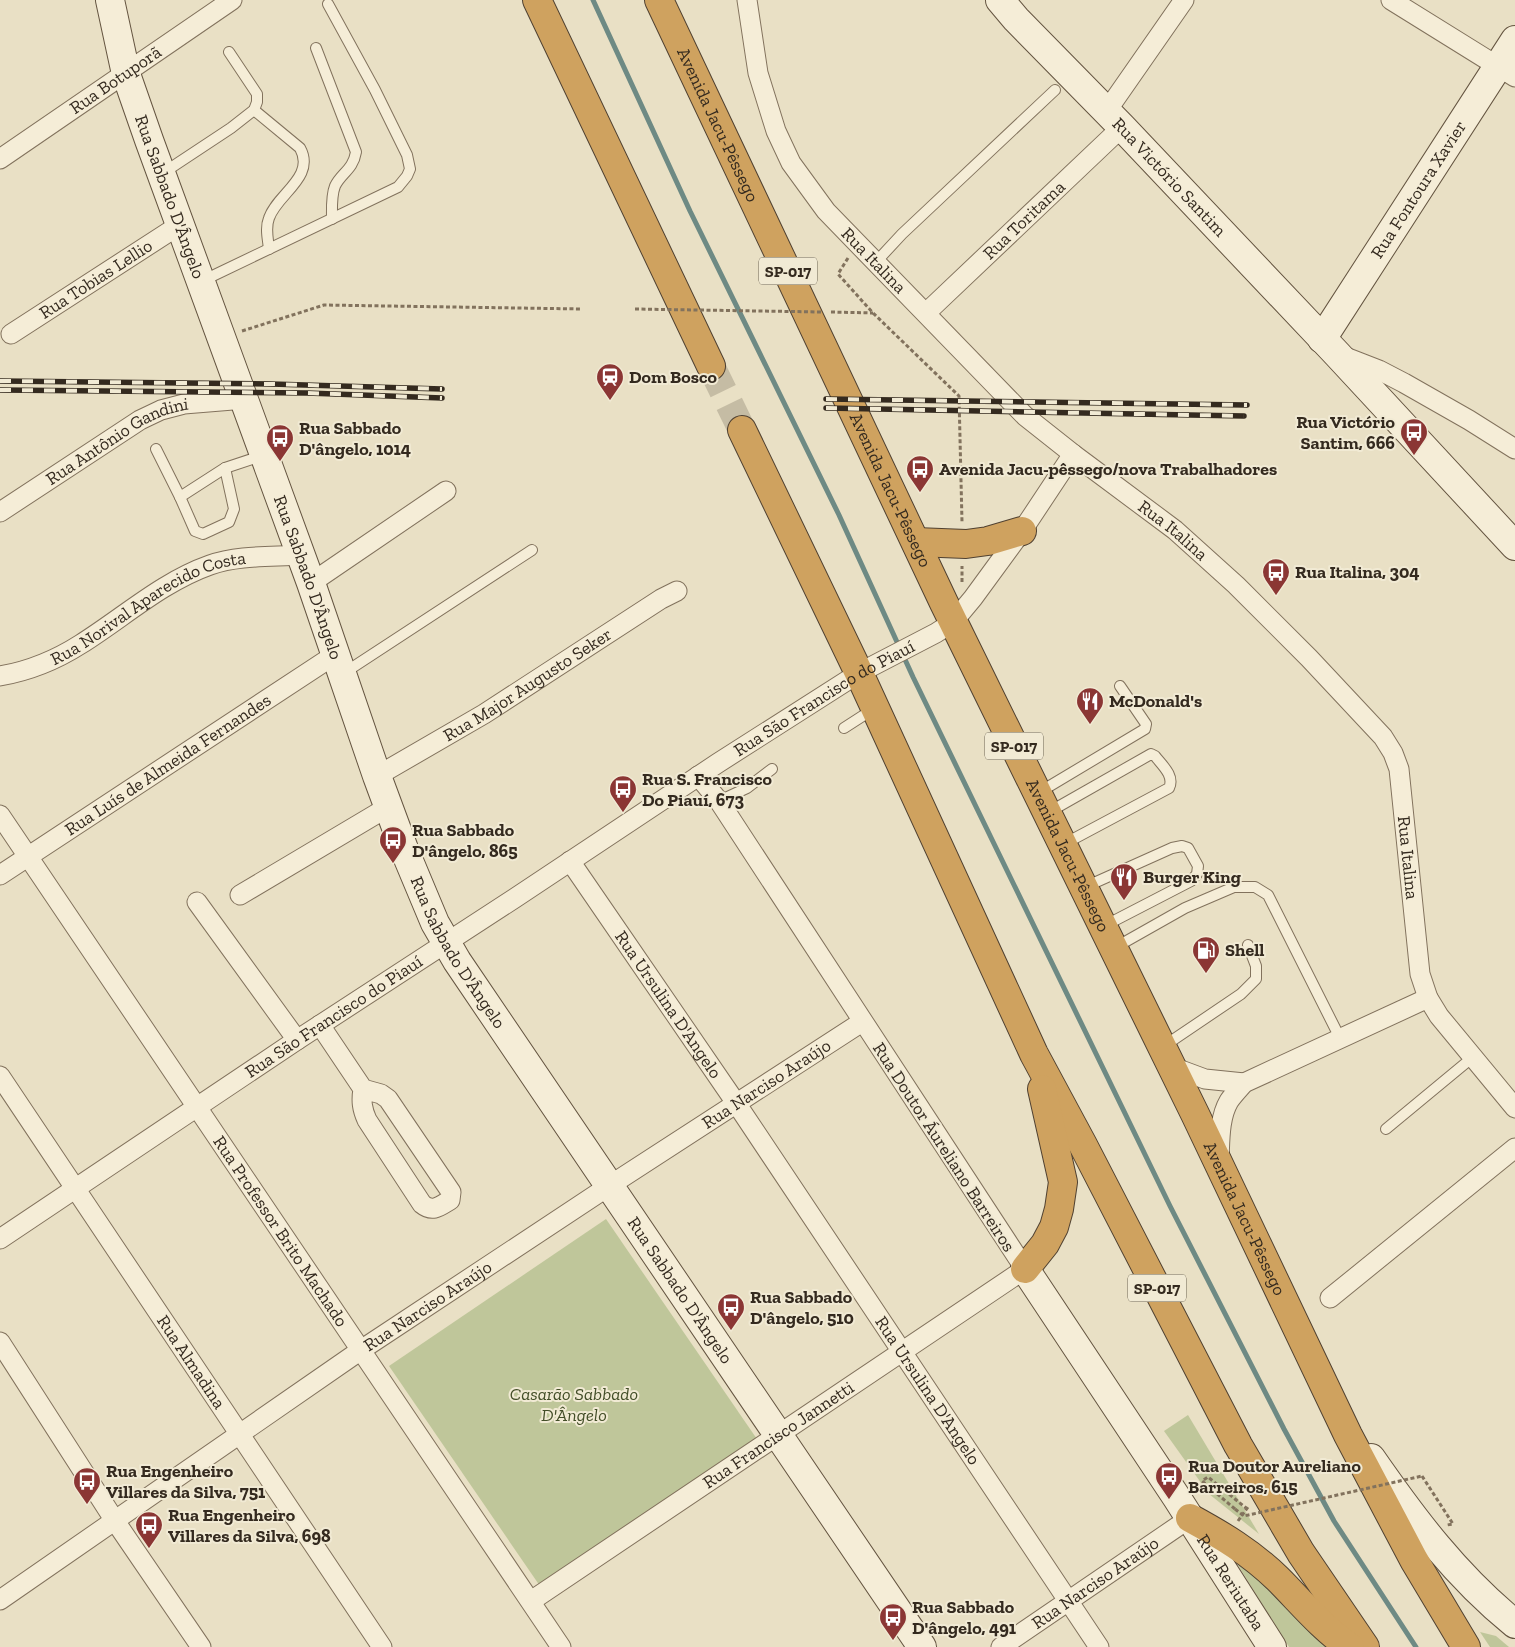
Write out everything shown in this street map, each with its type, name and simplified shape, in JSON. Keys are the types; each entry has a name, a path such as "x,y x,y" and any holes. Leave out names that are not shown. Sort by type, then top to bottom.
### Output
{"highway":[{"path":"537,0 711,366"},
{"name":"Avenida Jacu-Pêssego","path":"659,0 916,542 944,619 1063,845 1348,1435 1414,1560 1466,1647"},
{"name":"SP-017","path":"742,430 868,668 875,708 1034,1054 1238,1445 1256,1501 1300,1553 1365,1647"},
{"path":"916,542 962,544 988,541 1022,531"},
{"path":"1025,1269 1045,1244 1054,1228 1059,1209 1062,1182 1034,1054"},
{"path":"1190,1518 1227,1538 1260,1562 1322,1624 1350,1647"}],"street":[{"name":"Rua Sabbado D'Ângelo","path":"110,0 126,74 340,664 388,807 415,878 435,923 456,961 922,1647"},
{"name":"Rua Botuporã","path":"0,159 232,0"},
{"name":"Rua Italina","path":"747,0 758,73 776,131 791,163 826,210 1025,416 1175,530 1210,561 1310,658 1383,737 1393,752 1399,769 1420,974 1428,998 1439,1016 1515,1108"},
{"name":"Rua Victório Santim","path":"1000,0 1330,347 1515,546"},
{"name":"Rua Toritama","path":"926,313 1114,120 1184,0"},
{"path":"1391,0 1507,72"},
{"name":"Rua Fontoura Xavier","path":"1330,347 1507,72 1515,40"},
{"name":"Rua Tobias Lellio","path":"11,334 181,224"},
{"name":"Rua Victório Santim","path":"1330,347 1404,382 1515,449"},
{"name":"Rua Antônio Gandini","path":"0,512 140,420 161,410 184,404 245,399"},
{"name":"Rua São Francisco do Piauí","path":"0,1239 297,1040 698,776 944,619 973,598 1022,531 1073,454"},
{"path":"311,583 446,491"},
{"name":"Rua Norival Aparecido Costa","path":"0,676 39,666 79,645 157,591 184,576 212,564 236,559 301,555"},
{"name":"Rua Major Augusto Seker","path":"377,776 484,714 661,599 677,591"},
{"name":"Rua Luís de Almeida Fernandes","path":"0,875 27,856 340,664"},
{"name":"Rua Doutor Áureliano Barreiros","path":"698,776 719,801 862,1022 1190,1518"},
{"path":"240,895 388,807"},
{"name":"Rua Professor Brito Machado","path":"0,815 562,1647"},
{"name":"Rua Ursulina D'Angelo","path":"570,861 736,1103 1099,1647"},
{"path":"197,902 297,1040"},
{"path":"1218,1166 1223,1118 1229,1100 1244,1083 1428,998"},
{"name":"Rua Narciso Araújo","path":"0,1600 361,1350 862,1022"},
{"path":"320,1025 363,1088 381,1094 388,1099 451,1192 450,1200 437,1209 428,1209 422,1204 367,1120 361,1101 363,1088"},
{"path":"1166,1057 1205,1078 1244,1083"},
{"name":"Rua Almadina","path":"0,1076 382,1647"},
{"path":"1330,1298 1515,1148"},
{"name":"Rua Francisco Jannetti","path":"531,1601 1025,1269"},
{"path":"0,1342 197,1646"},
{"path":"1348,1435 1371,1458 1441,1553 1499,1611 1515,1624"},
{"name":"Rua Narciso Araújo","path":"1001,1647 1190,1518"},
{"name":"Rua Reriutaba","path":"1190,1518 1272,1647"}],"lane":[{"path":"202,282 398,187 407,176 410,169 407,155 375,90 328,4"},
{"path":"316,48 356,152 354,162 336,185 333,197 332,219"},
{"path":"162,174 231,128 254,110 257,94 229,52"},
{"path":"876,262 902,234 1055,90"},
{"path":"254,110 300,148 305,157 304,168 269,216 267,228 268,249"},
{"path":"156,449 195,531 203,534 229,522 234,510 225,468"},
{"path":"180,497 225,468 265,455"},
{"path":"340,664 532,550"},
{"path":"1042,803 1147,727 1120,686"},
{"path":"844,728 875,708"},
{"path":"1042,803 1151,754 1155,756 1171,777 1169,788 1063,845"},
{"path":"719,801 747,788 772,769"},
{"path":"1084,888 1172,848 1182,846 1188,848 1198,866 1197,874 1191,881 1108,938"},
{"path":"1108,938 1234,887 1255,887 1268,895 1340,1038"},
{"path":"1166,1057 1241,994 1256,979 1256,966 1248,945"},
{"path":"1386,1129 1473,1058"}],"path":[{"path":"857,242 838,274 873,313 959,396 962,588 944,619"},
{"path":"222,337 324,305 582,309"},
{"path":"635,309 873,313"},
{"path":"1227,1538 1256,1501 1208,1477 1202,1481 1244,1516 1422,1476 1452,1524 1445,1526"}],"green space":[{"name":"Casarão Sabbado D'Ângelo","path":"606,1219 759,1442 542,1589 389,1366"},
{"path":"1188,1415 1259,1534 1209,1494 1164,1431"},
{"path":"1236,1562 1244,1565 1313,1630 1327,1647 1289,1647"},
{"path":"1480,1632 1496,1636 1509,1647 1490,1647"}],"waterway":[{"path":"593,0 690,211 839,515 913,677 1170,1206 1284,1429 1334,1521 1416,1647"}],"tunnel":[{"path":"711,366 742,430"}],"railway":[{"path":"0,381 271,384 442,389"},
{"path":"0,390 307,393 442,398"},
{"path":"826,399 1247,405"},
{"path":"826,408 1244,416"}],"place":[{"name":"Dom Bosco","path":"610,401"},
{"name":"Rua Victório Santim, 666","path":"1414,456"},
{"name":"Rua Sabbado D'ângelo, 1014","path":"280,462"},
{"name":"Avenida Jacu-pêssego/nova Trabalhadores","path":"920,493"},
{"name":"Rua Italina, 304","path":"1276,596"},
{"name":"McDonald's","path":"1090,725"},
{"name":"Rua S. Francisco Do Piauí, 673","path":"623,813"},
{"name":"Rua Sabbado D'ângelo, 865","path":"393,864"},
{"name":"Burger King","path":"1124,901"},
{"name":"Shell","path":"1206,974"},
{"name":"Rua Sabbado D'ângelo, 510","path":"731,1331"},
{"name":"Rua Doutor Aureliano Barreiros, 615","path":"1169,1500"},
{"name":"Rua Engenheiro Villares da Silva, 751","path":"87,1505"},
{"name":"Rua Engenheiro Villares da Silva, 698","path":"149,1549"},
{"name":"Rua Sabbado D'ângelo, 491","path":"893,1641"}]}
